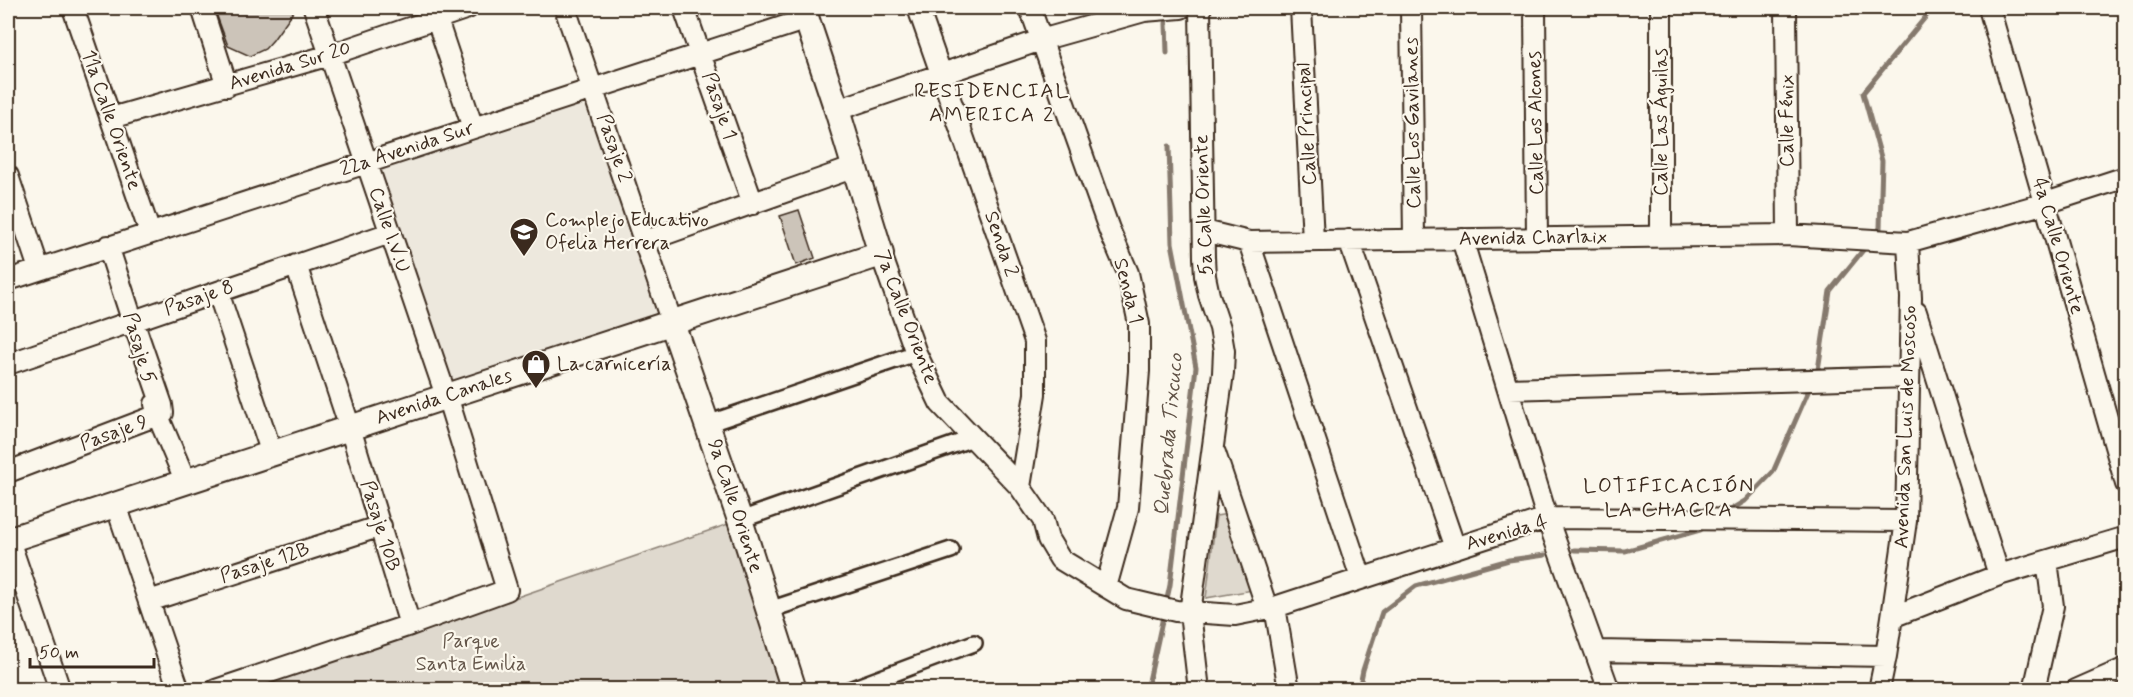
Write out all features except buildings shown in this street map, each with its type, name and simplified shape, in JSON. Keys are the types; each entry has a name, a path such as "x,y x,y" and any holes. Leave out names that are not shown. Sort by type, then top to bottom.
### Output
{"street":[{"name":"11a Calle Oriente","path":"73,8 150,232"},
{"path":"202,8 227,86"},
{"name":"Calle I.V.U","path":"314,8 444,390 507,590 410,625"},
{"name":"Avenida Sur 20","path":"111,118 330,55 435,13 468,8"},
{"name":"Pasaje 2","path":"565,8 672,323"},
{"name":"Pasaje 1","path":"684,8 753,204"},
{"name":"Senda 2","path":"918,8 1035,341 1035,394 1020,487"},
{"name":"Senda 1","path":"1030,8 1109,229 1128,273 1139,324 1139,370 1128,508 1106,587"},
{"path":"837,110 1041,40 1143,10 1181,8"},
{"name":"5a Calle Oriente","path":"1199,690 1174,610 1213,448 1224,351 1205,276 1200,8"},
{"name":"Calle Principal","path":"1301,8 1313,240"},
{"name":"Calle Los Gavilanes","path":"1411,8 1414,239"},
{"name":"Calle Los Alcones","path":"1535,8 1537,238"},
{"name":"Calle Las Águilas","path":"1661,8 1661,236"},
{"name":"Calle Fénix","path":"1786,8 1788,235"},
{"name":"4a Calle Oriente","path":"1989,8 2126,484"},
{"path":"435,13 473,128"},
{"name":"22a Avenida Sur","path":"8,280 700,54 805,13"},
{"name":"7a Calle Oriente","path":"805,13 881,254 916,353 940,403 1020,487 1043,520 1048,539 1060,559 1126,599 1174,610"},
{"path":"646,241 855,168"},
{"path":"8,176 39,269"},
{"name":"Avenida Charlaix","path":"1204,231 1249,242 1788,235 1908,242 2046,203 2126,177"},
{"name":"Pasaje 8","path":"8,364 390,233"},
{"path":"1462,239 1547,518 1609,690"},
{"path":"1349,240 1448,550"},
{"path":"1249,242 1361,578"},
{"name":"Avenida San Luis de Moscoso","path":"1879,690 1906,521 1911,298 1908,242"},
{"name":"Pasaje 5","path":"108,246 133,321 158,416 186,482"},
{"name":"Avenida Canales","path":"8,540 350,428 444,390 672,323 881,254"},
{"name":"Pasaje 10B","path":"296,265 350,428 410,625"},
{"path":"218,292 272,454"},
{"path":"1911,298 1999,575"},
{"name":"9a Calle Oriente","path":"672,323 740,520 794,690"},
{"path":"707,424 916,353"},
{"path":"1508,389 1909,377"},
{"name":"Pasaje 9","path":"8,472 158,416"},
{"path":"740,520 973,438"},
{"path":"1213,448 1271,608 1289,690"},
{"path":"116,505 179,690"},
{"name":"Avenida 4","path":"1174,610 1235,615 1271,608 1547,518 1906,521"},
{"name":"Pasaje 12B","path":"149,601 381,526"},
{"path":"1892,617 1999,575 2126,537"},
{"path":"8,540 60,690"},
{"path":"769,610 951,550"},
{"path":"2034,690 2053,606 2047,561"},
{"path":"216,690 410,625"},
{"path":"849,690 974,643"},
{"path":"1596,651 1886,656"},
{"path":"2076,690 2126,668"}],"shaded area":[{"name":"Complejo Educativo Ofelia Herrera","path":"593,89 672,323 447,396 366,162"}],"green space":[{"path":"1228,514 1259,589 1206,598 1216,516"},
{"name":"Parque Santa Emilia","path":"740,520 794,680 764,690 237,690 500,603"}],"waterway":[{"path":"1875,234 1880,228 1882,161 1863,93 1933,8"},
{"name":"Quebrada Tixcuco","path":"1166,23 1167,53"},
{"name":"Quebrada Tixcuco","path":"1147,690 1170,585 1196,367 1172,243 1169,146"},
{"path":"1815,376 1818,370 1830,291 1868,244"},
{"path":"1725,513 1745,501 1773,472 1811,385"},
{"path":"1574,550 1625,551 1705,527"},
{"path":"1359,690 1363,670 1382,612 1416,586 1509,560 1545,555"}],"place":[{"name":"Complejo Educativo Ofelia Herrera","path":"524,258"},
{"name":"La carnicería","path":"536,390"}],"district":[{"name":"RESIDENCIAL AMERICA 2","path":"992,103"},
{"name":"LOTIFICACIÓN LA CHACRA","path":"1669,498"}]}
